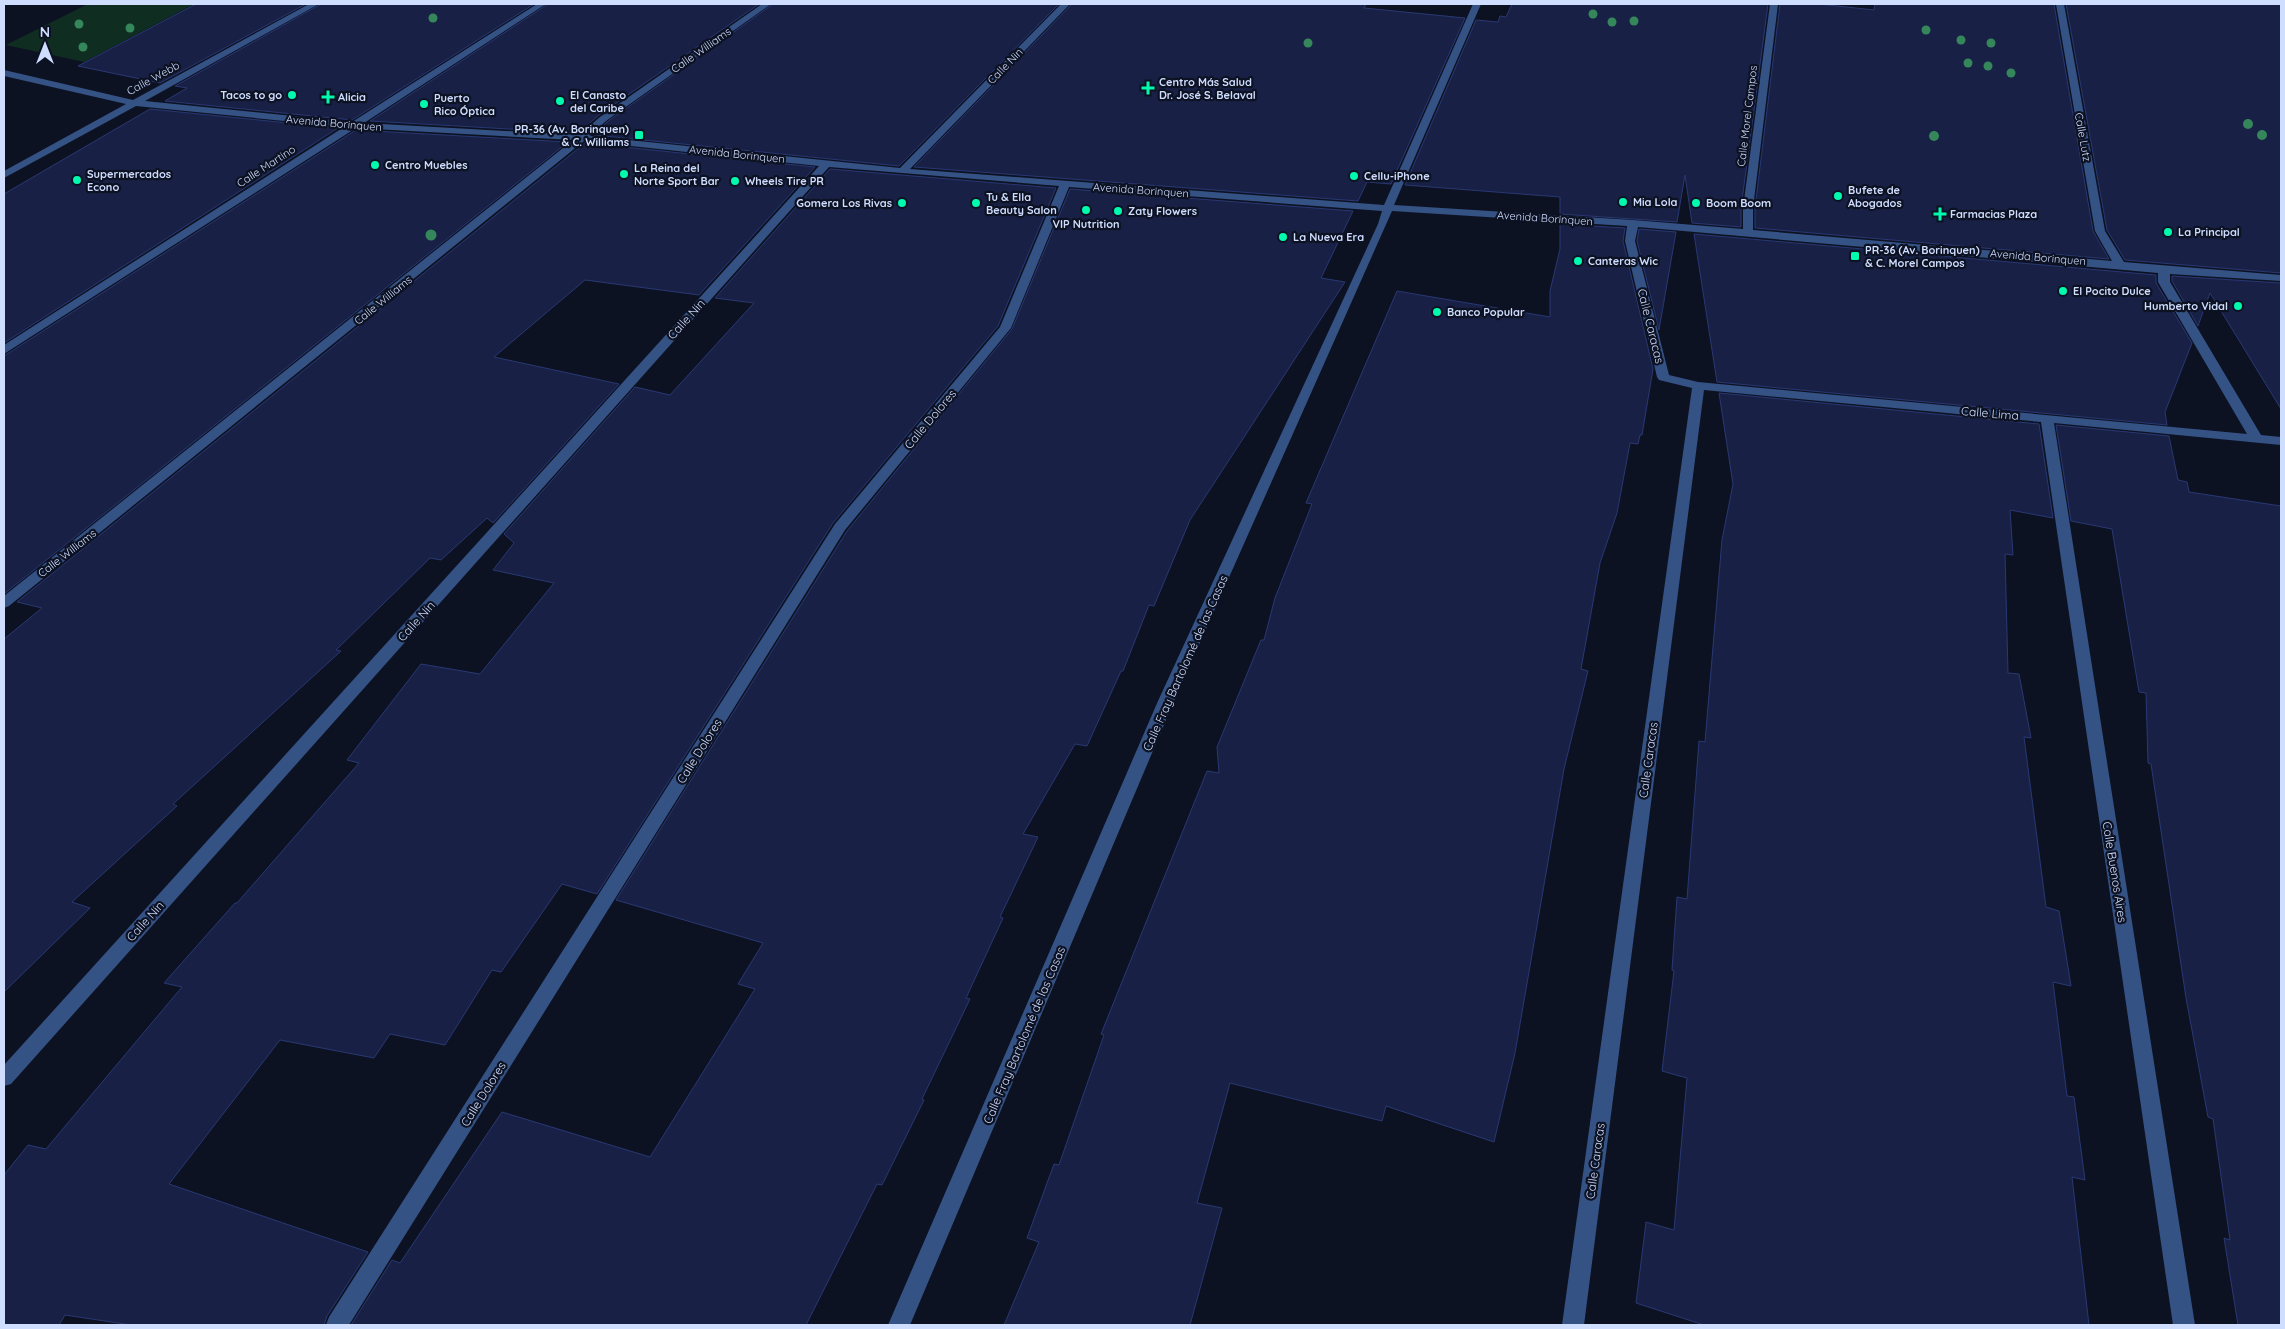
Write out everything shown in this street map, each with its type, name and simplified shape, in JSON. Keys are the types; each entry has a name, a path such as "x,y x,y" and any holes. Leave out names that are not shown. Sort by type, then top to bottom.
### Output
{"street":[{"name":"Calle Webb","path":"4,175 315,4"},
{"name":"Calle Martino","path":"4,350 542,4"},
{"name":"Calle Williams","path":"4,603 603,119 767,4"},
{"name":"Calle Nin","path":"902,171 1066,4"},
{"name":"Calle Fray Bartolomé de las Casas","path":"899,1325 1166,701 1384,224 1388,208 1477,4"},
{"name":"Calle Morel Campos","path":"1748,232 1748,208 1774,4"},
{"name":"Calle Lutz","path":"2060,4 2100,231 2120,265"},
{"name":"Avenida Borinquen","path":"4,73 133,103 352,125 581,138 902,171 1388,208 1748,232 2164,270 2281,278"},
{"name":"Calle Nin","path":"4,1078 827,163"},
{"name":"Calle Dolores","path":"337,1325 840,527 1005,328 1065,184"},
{"name":"Calle Caracas","path":"1573,1325 1698,386 1663,377 1630,241 1632,223"},
{"path":"2164,270 2164,282 2256,438"},
{"name":"Calle Lima","path":"1698,386 2281,441"},
{"name":"Calle Buenos Aires","path":"2047,418 2184,1325"}],"green space":[{"path":"88,4 194,4 84,62 6,45"}],"building":[{"path":"196,4 306,4 160,83 78,66"},
{"path":"321,4 534,4 352,120 165,101 187,88 175,86"},
{"path":"548,4 759,4 599,115 578,133 370,121"},
{"path":"773,4 1059,4 899,166 594,135 607,122"},
{"path":"1072,4 1366,4 1364,8 1465,18 1391,184 1367,182 1358,201 914,167"},
{"path":"1512,4 1768,4 1741,208 1741,227 1692,223 1685,175 1677,222 1560,214 1560,197 1405,185 1476,20 1498,22 1500,16 1506,17"},
{"path":"1780,4 1819,4 1874,10 1875,4 2054,4 2093,231 2109,259 1755,228 1755,208"},
{"path":"2066,4 2281,4 2281,273 2125,260 2107,230"},
{"path":"150,109 338,128 4,343 4,194"},
{"path":"356,130 568,142 4,594 4,356"},
{"path":"585,143 815,167 699,295 585,280 494,357 619,384 493,523 487,518 441,560 430,558 336,650 341,651 173,804 177,806 72,902 90,908 4,992 4,639 42,608 17,602"},
{"path":"830,169 1056,188 998,326 833,523 597,894 562,884 501,972 492,970 445,1045 390,1034 374,1058 280,1040 169,1184 368,1252 327,1316 324,1325 131,1325 65,1315 59,1325 4,1325 4,1175 28,1145 46,1149 182,987 164,983 237,903 359,763 347,760 421,664 480,674 554,583 493,570 514,543 504,534 635,387 670,395 754,303 715,298"},
{"path":"1070,189 1353,211 1321,278 1345,282 1190,520 1154,606 1149,605 1123,671 1121,671 1087,746 1075,744 1023,834 1038,837 1000,917 1003,918 966,998 970,999 922,1099 924,1100 882,1185 877,1184 806,1325 351,1325 392,1260 400,1263 502,1112 650,1157 755,989 738,984 763,943 616,900 847,531 1012,329"},
{"path":"1560,224 1625,228 1623,241 1653,369 1642,435 1640,435 1638,444 1630,443 1617,513 1600,563 1581,669 1588,671 1564,769 1515,1053 1494,1142 1386,1106 1382,1121 1230,1083 1197,1203 1222,1208 1190,1325 1004,1325 1039,1242 1027,1238 1054,1164 1059,1165 1104,1035 1101,1034 1207,771 1219,773 1217,747 1261,640 1264,640 1275,598 1312,504 1306,503 1397,291 1550,317 1550,291 1560,249"},
{"path":"1639,229 1676,232 1659,330 1637,241"},
{"path":"1694,234 2156,275 2156,283 2192,343 2165,412 2167,425 1717,382"},
{"path":"2172,276 2281,283 2281,409 2210,293 2198,326 2172,281"},
{"path":"1719,393 2039,424 2053,518 2010,510 2013,555 2005,554 2008,673 2019,674 2031,738 2024,737 2046,907 2059,911 2071,986 2053,982 2067,1096 2074,1097 2085,1180 2072,1177 2089,1325 1704,1325 1636,1303 1646,1222 1674,1230 1687,1078 1662,1071 1674,971 1672,970 1677,897 1687,899 1699,741 1705,742 1722,540 1733,484"},
{"path":"2056,425 2169,436 2178,480 2187,482 2189,492 2281,506 2281,1325 2238,1325 2224,1238 2230,1240 2213,1119 2208,1117 2186,998 2151,764 2148,763 2146,693 2139,692 2112,529 2071,521"}],"place":[{"name":"Centro Más Salud Dr. José S. Belaval","path":"1148,88"},
{"name":"Tacos to go","path":"292,95"},
{"name":"Alicia","path":"328,97"},
{"name":"El Canasto del Caribe","path":"560,101"},
{"name":"Puerto Rico Óptica","path":"424,104"},
{"name":"PR-36 (Av. Borinquen) & C. Williams","path":"639,135"},
{"name":"Centro Muebles","path":"375,165"},
{"name":"La Reina del Norte Sport Bar","path":"624,174"},
{"name":"Cellu-iPhone","path":"1354,176"},
{"name":"Supermercados Econo","path":"77,180"},
{"name":"Wheels Tire PR","path":"735,181"},
{"name":"Bufete de Abogados","path":"1838,196"},
{"name":"Mia Lola","path":"1623,202"},
{"name":"Gomera Los Rivas","path":"902,203"},
{"name":"Tu & Ella Beauty Salon","path":"976,203"},
{"name":"Boom Boom","path":"1696,203"},
{"name":"VIP Nutrition","path":"1086,210"},
{"name":"Zaty Flowers","path":"1118,211"},
{"name":"Farmacias Plaza","path":"1940,214"},
{"name":"La Principal","path":"2168,232"},
{"name":"La Nueva Era","path":"1283,237"},
{"name":"PR-36 (Av. Borinquen) & C. Morel Campos","path":"1855,256"},
{"name":"Canteras Wic","path":"1578,261"},
{"name":"El Pocito Dulce","path":"2063,291"},
{"name":"Humberto Vidal","path":"2238,306"},
{"name":"Banco Popular","path":"1437,312"}]}
